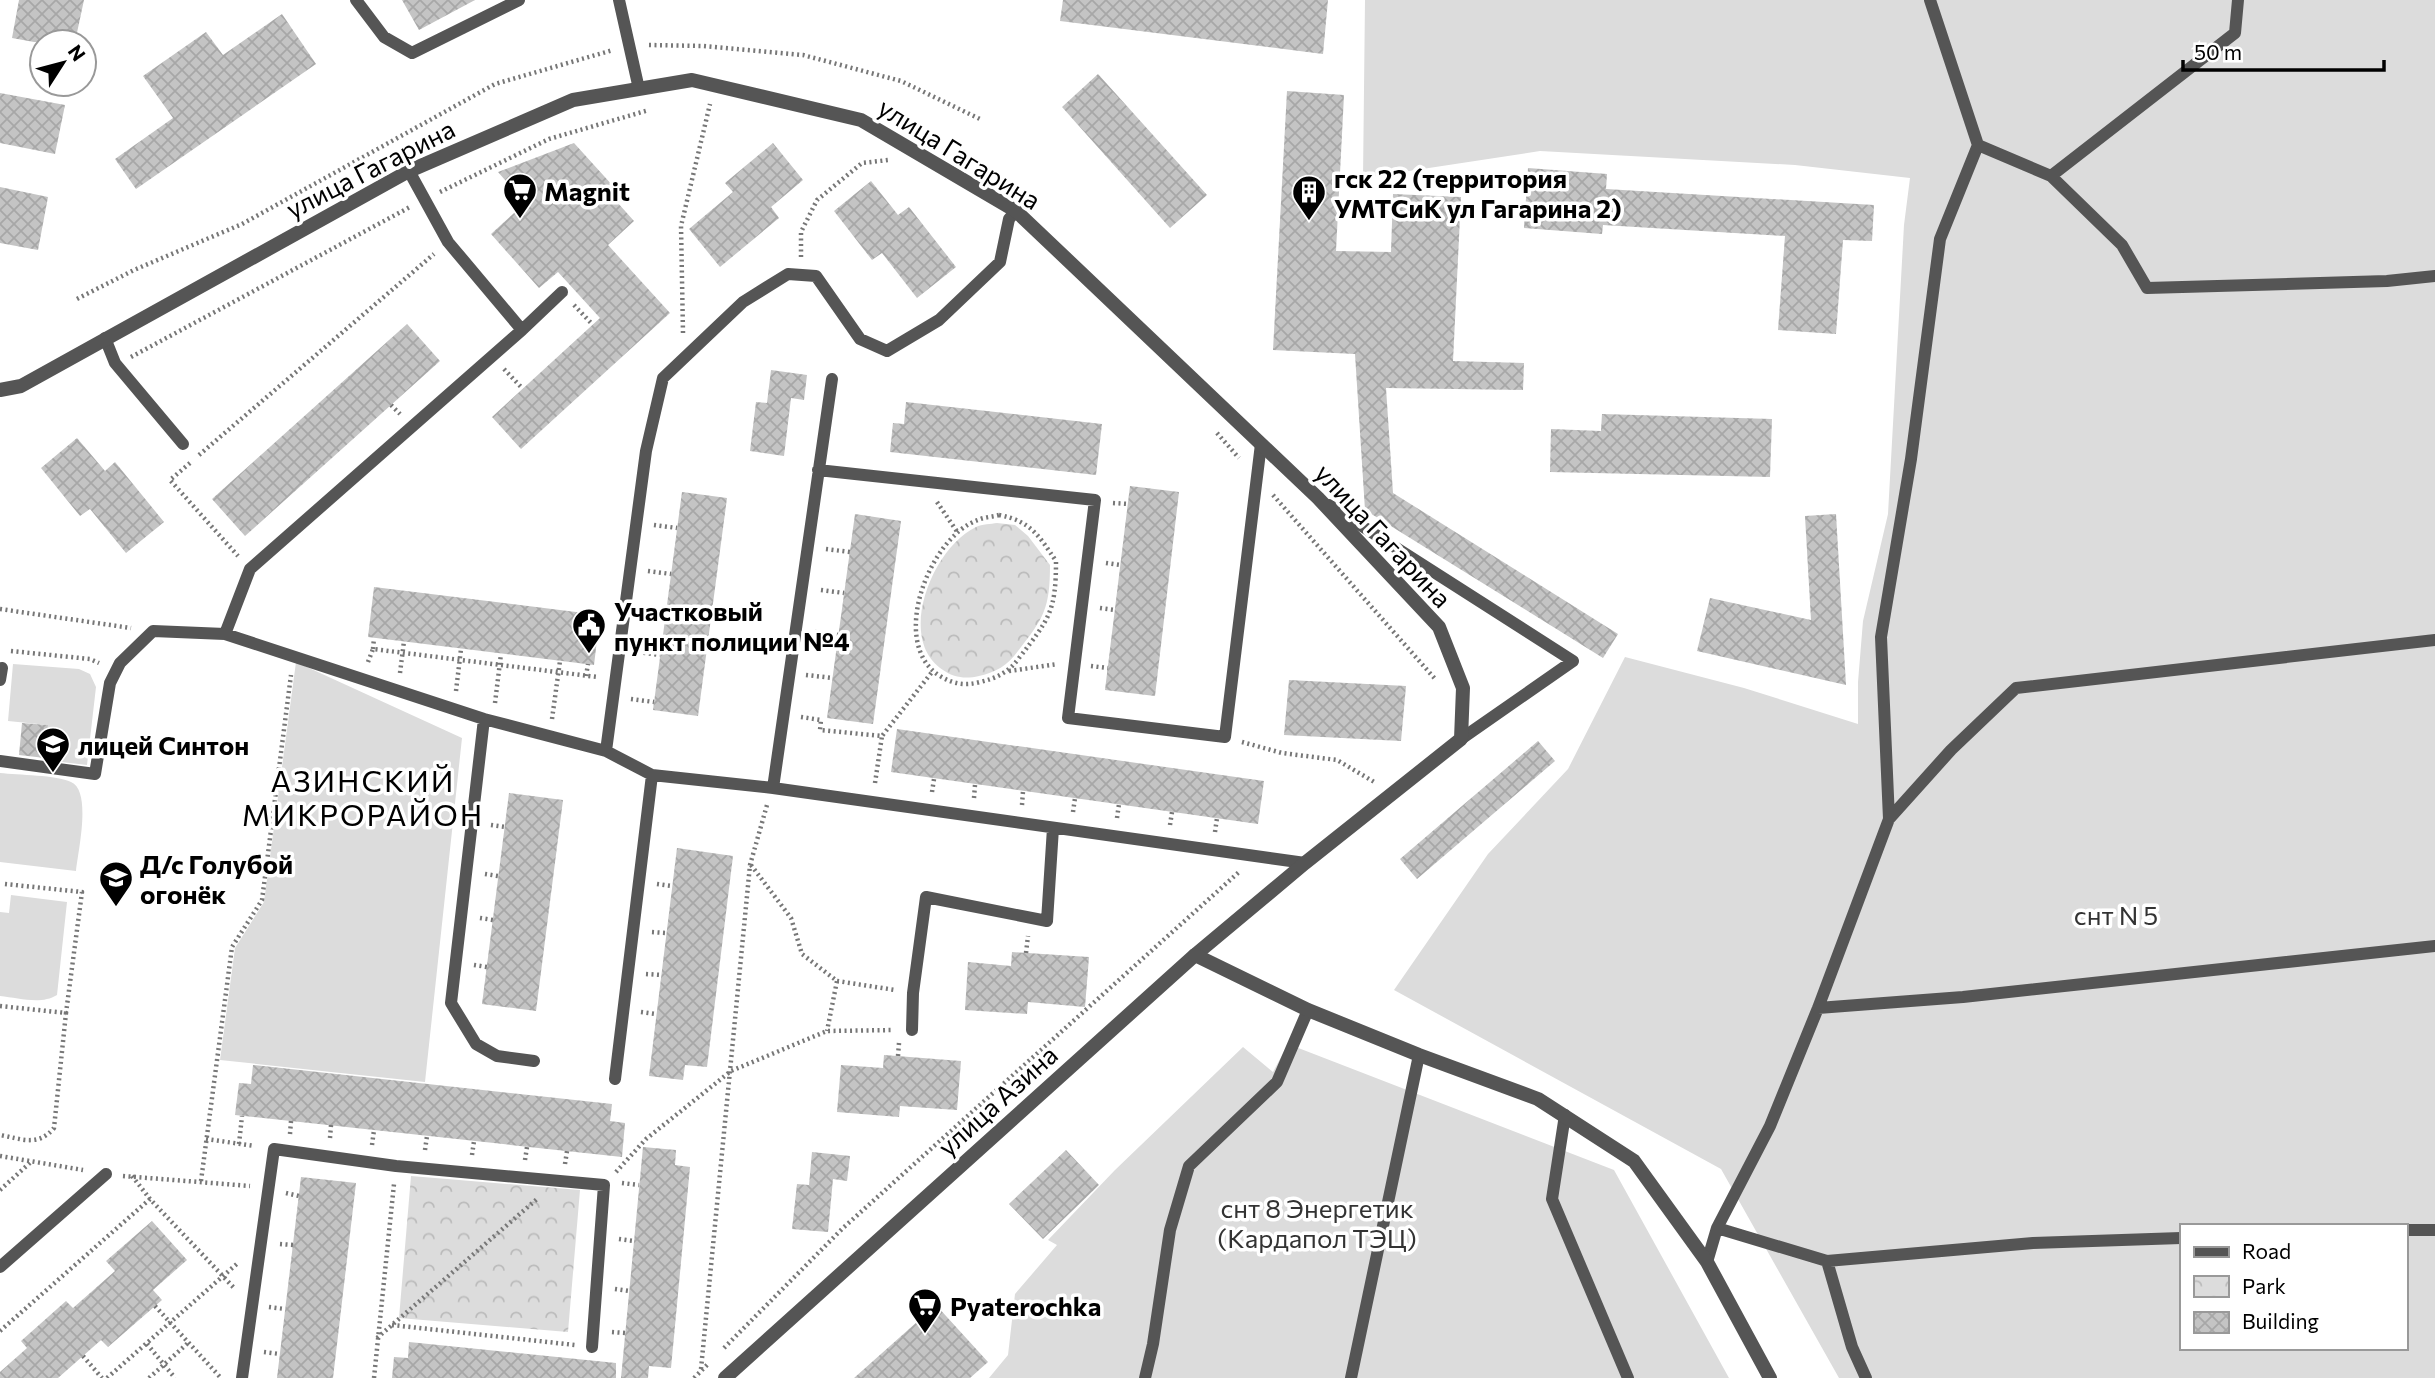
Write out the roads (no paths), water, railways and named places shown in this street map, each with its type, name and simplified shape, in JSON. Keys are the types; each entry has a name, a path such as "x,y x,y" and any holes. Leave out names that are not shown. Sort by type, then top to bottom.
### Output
{"street":[{"name":"улица Гагарина","path":"0,390 21,386 409,171 573,100 692,80 861,120 1016,211 1318,498 1438,627 1463,688 1461,739"},
{"name":"улица Азина","path":"725,1378 1195,955 1461,739"},
{"path":"1195,955 1308,1010 1538,1099 1634,1161 1707,1262 1770,1378"}],"lane":[{"path":"356,0 384,37 412,53 519,0"},
{"path":"619,0 639,89"},
{"path":"1889,819 1881,637 1912,459 1941,239 1978,145 1930,0"},
{"path":"2051,176 2235,33 2238,0"},
{"path":"1978,145 2051,176 2122,245 2147,288 2387,281 2435,276"},
{"path":"409,171 448,242 522,330"},
{"path":"606,751 646,451 663,378 743,302 788,274 816,276 860,339 887,351 939,320 1000,262 1009,219 1016,211"},
{"path":"225,634 250,569 562,292"},
{"path":"105,338 115,363 183,444"},
{"path":"773,788 832,379"},
{"path":"818,470 1095,500 1068,718 1225,737 1261,444"},
{"path":"1318,498 1573,660 1461,739"},
{"path":"0,761 95,774 110,683 120,663 153,631 225,634 453,709 606,751 652,775 773,788 1305,863"},
{"path":"1707,1262 1717,1228 1769,1126 1818,1009 1889,819 1951,750 2016,688 2435,640"},
{"path":"489,720 451,1003 476,1044 496,1056 534,1061"},
{"path":"615,1079 652,775"},
{"path":"912,1030 913,993 926,897 1047,921 1053,828"},
{"path":"1818,1009 1964,997 2435,946"},
{"path":"1145,1378 1153,1344 1170,1230 1189,1166 1277,1082 1308,1010"},
{"path":"1351,1378 1419,1055"},
{"path":"1565,1115 1552,1199 1628,1378"},
{"path":"242,1378 274,1149 396,1166 604,1185 592,1347"},
{"path":"0,1267 106,1174"},
{"path":"1717,1228 1827,1261 2033,1243 2180,1238"},
{"path":"2407,1230 2435,1230"},
{"path":"1827,1261 1852,1347 1866,1378"}],"place":[{"name":"Magnit","path":"520,220"},
{"name":"гск 22 (территория УМТСиК ул Гагарина 2)","path":"1309,222"},
{"name":"Участковый пункт полиции №4","path":"589,655"},
{"name":"лицей Синтон","path":"53,774"},
{"name":"Д/с Голубой огонёк","path":"116,908"},
{"name":"Pyaterochka","path":"925,1335"}],"district":[{"name":"АЗИНСКИЙ МИКРОРАЙОН","path":"363,796"}],"park label":[{"name":"снт N 5","path":"2116,914"},
{"name":"снт 8 Энергетик (Кардапол ТЭЦ)","path":"1317,1222"}]}
